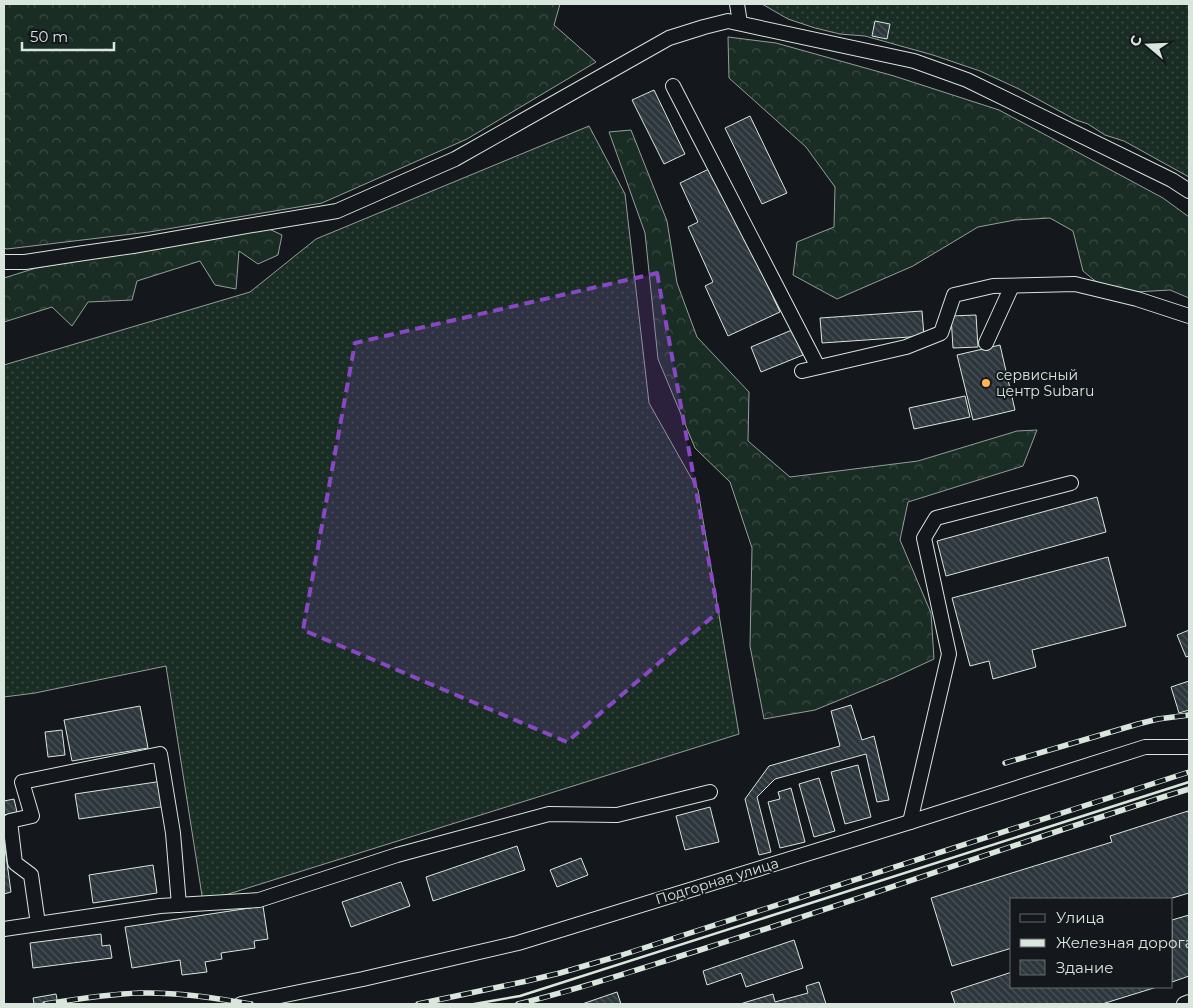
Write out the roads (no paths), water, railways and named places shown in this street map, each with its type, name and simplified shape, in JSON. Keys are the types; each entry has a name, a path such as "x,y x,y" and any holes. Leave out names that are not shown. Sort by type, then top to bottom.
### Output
{"street":[{"path":"737,4 740,23"},
{"path":"4,262 25,262 133,246 337,211 455,159 669,38 728,21 914,61 936,68 967,80 1172,180 1189,191"},
{"path":"673,86 818,367"},
{"path":"802,371 906,347 941,333 954,295 993,286 1075,284 1137,299 1189,316"},
{"path":"986,343 1012,286"},
{"path":"910,822 949,654 924,538 936,518 1071,483"},
{"name":"Подгорная улица","path":"241,1004 518,942 910,822 1145,747 1189,747"},
{"path":"38,924 31,875 16,863 10,821 32,816 22,782 160,754 173,833 179,905"},
{"path":"4,929 160,906 258,900 397,855 549,814 617,815 710,792"},
{"path":"1184,1004 1189,1002"}],"railway":[{"path":"1005,763 1138,724 1189,715"},
{"path":"418,1004 527,981 622,955 1189,772"},
{"path":"518,1004 588,985 764,930 1189,789"},
{"path":"45,1004 104,996 154,993 196,996 251,1004"}],"place":[{"name":"сервисный центр Subaru","path":"986,383"}]}
